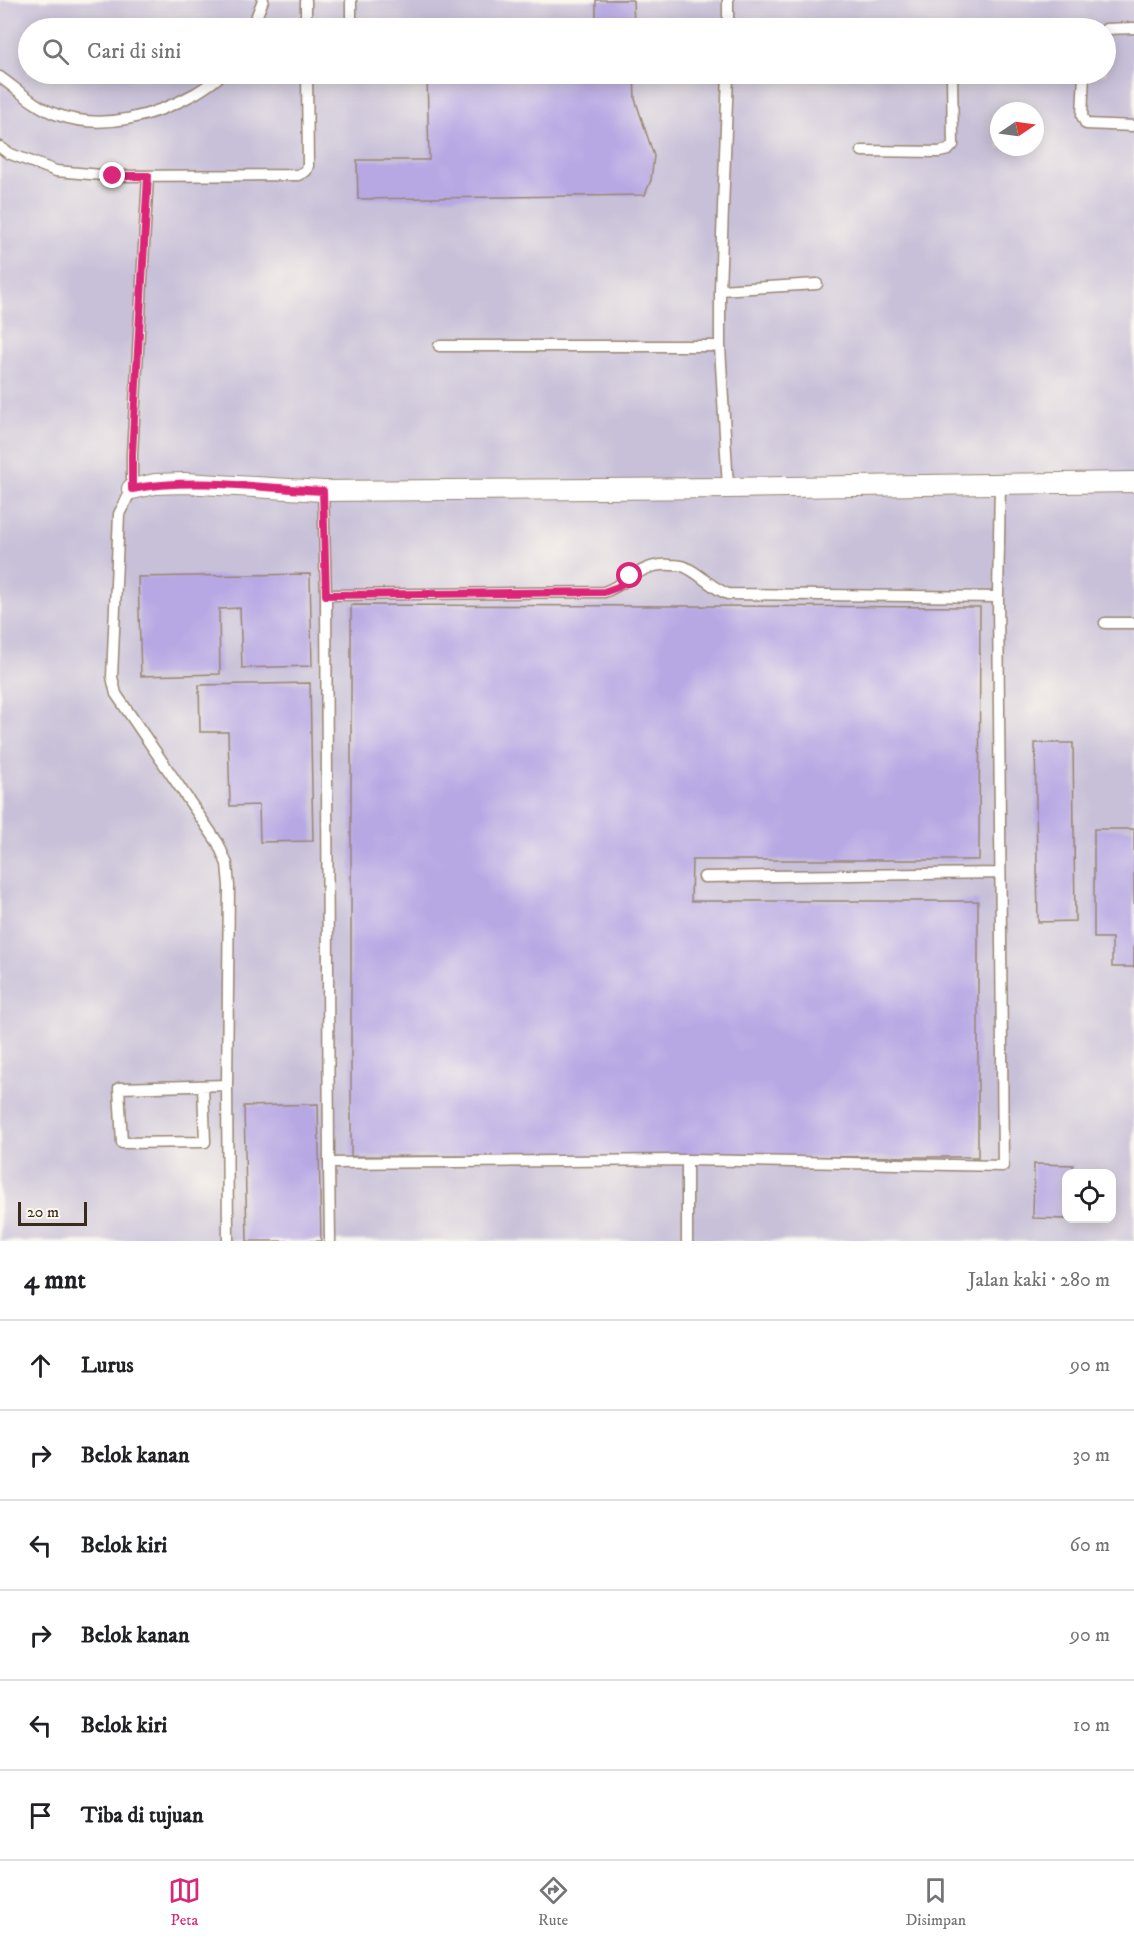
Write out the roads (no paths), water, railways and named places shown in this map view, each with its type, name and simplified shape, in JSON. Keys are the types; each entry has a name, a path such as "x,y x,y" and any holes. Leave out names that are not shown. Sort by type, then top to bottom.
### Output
{"street":[{"path":"132,489 155,484 184,483 323,491 1134,482"}],"lane":[{"path":"256,18 263,0"},
{"path":"306,0 306,18"},
{"path":"351,0 351,18"},
{"path":"728,0 728,18"},
{"path":"1116,29 1134,28"},
{"path":"0,77 57,115 85,121 121,120 148,114 183,100 211,84"},
{"path":"0,147 8,153 56,171 113,176 292,176 306,171 308,166 307,84"},
{"path":"728,84 720,346 728,488"},
{"path":"862,151 939,152 948,150 953,145 952,84"},
{"path":"1084,84 1082,116 1086,124 1134,126"},
{"path":"148,176 136,374 132,489 119,514 112,677 116,694 218,843 227,864 229,886 228,1241"},
{"path":"720,290 817,284"},
{"path":"440,346 720,346"},
{"path":"329,1163 687,1160 1003,1166 998,597 1000,483"},
{"path":"323,491 326,595 330,1241"},
{"path":"326,595 604,592 618,587 630,576 649,566 664,564 683,566 704,578 715,589 728,594 998,597"},
{"path":"1105,623 1134,623"},
{"path":"704,877 1000,873"},
{"path":"203,1086 205,1142 122,1143 119,1088 227,1085"},
{"path":"687,1160 687,1241"}]}
